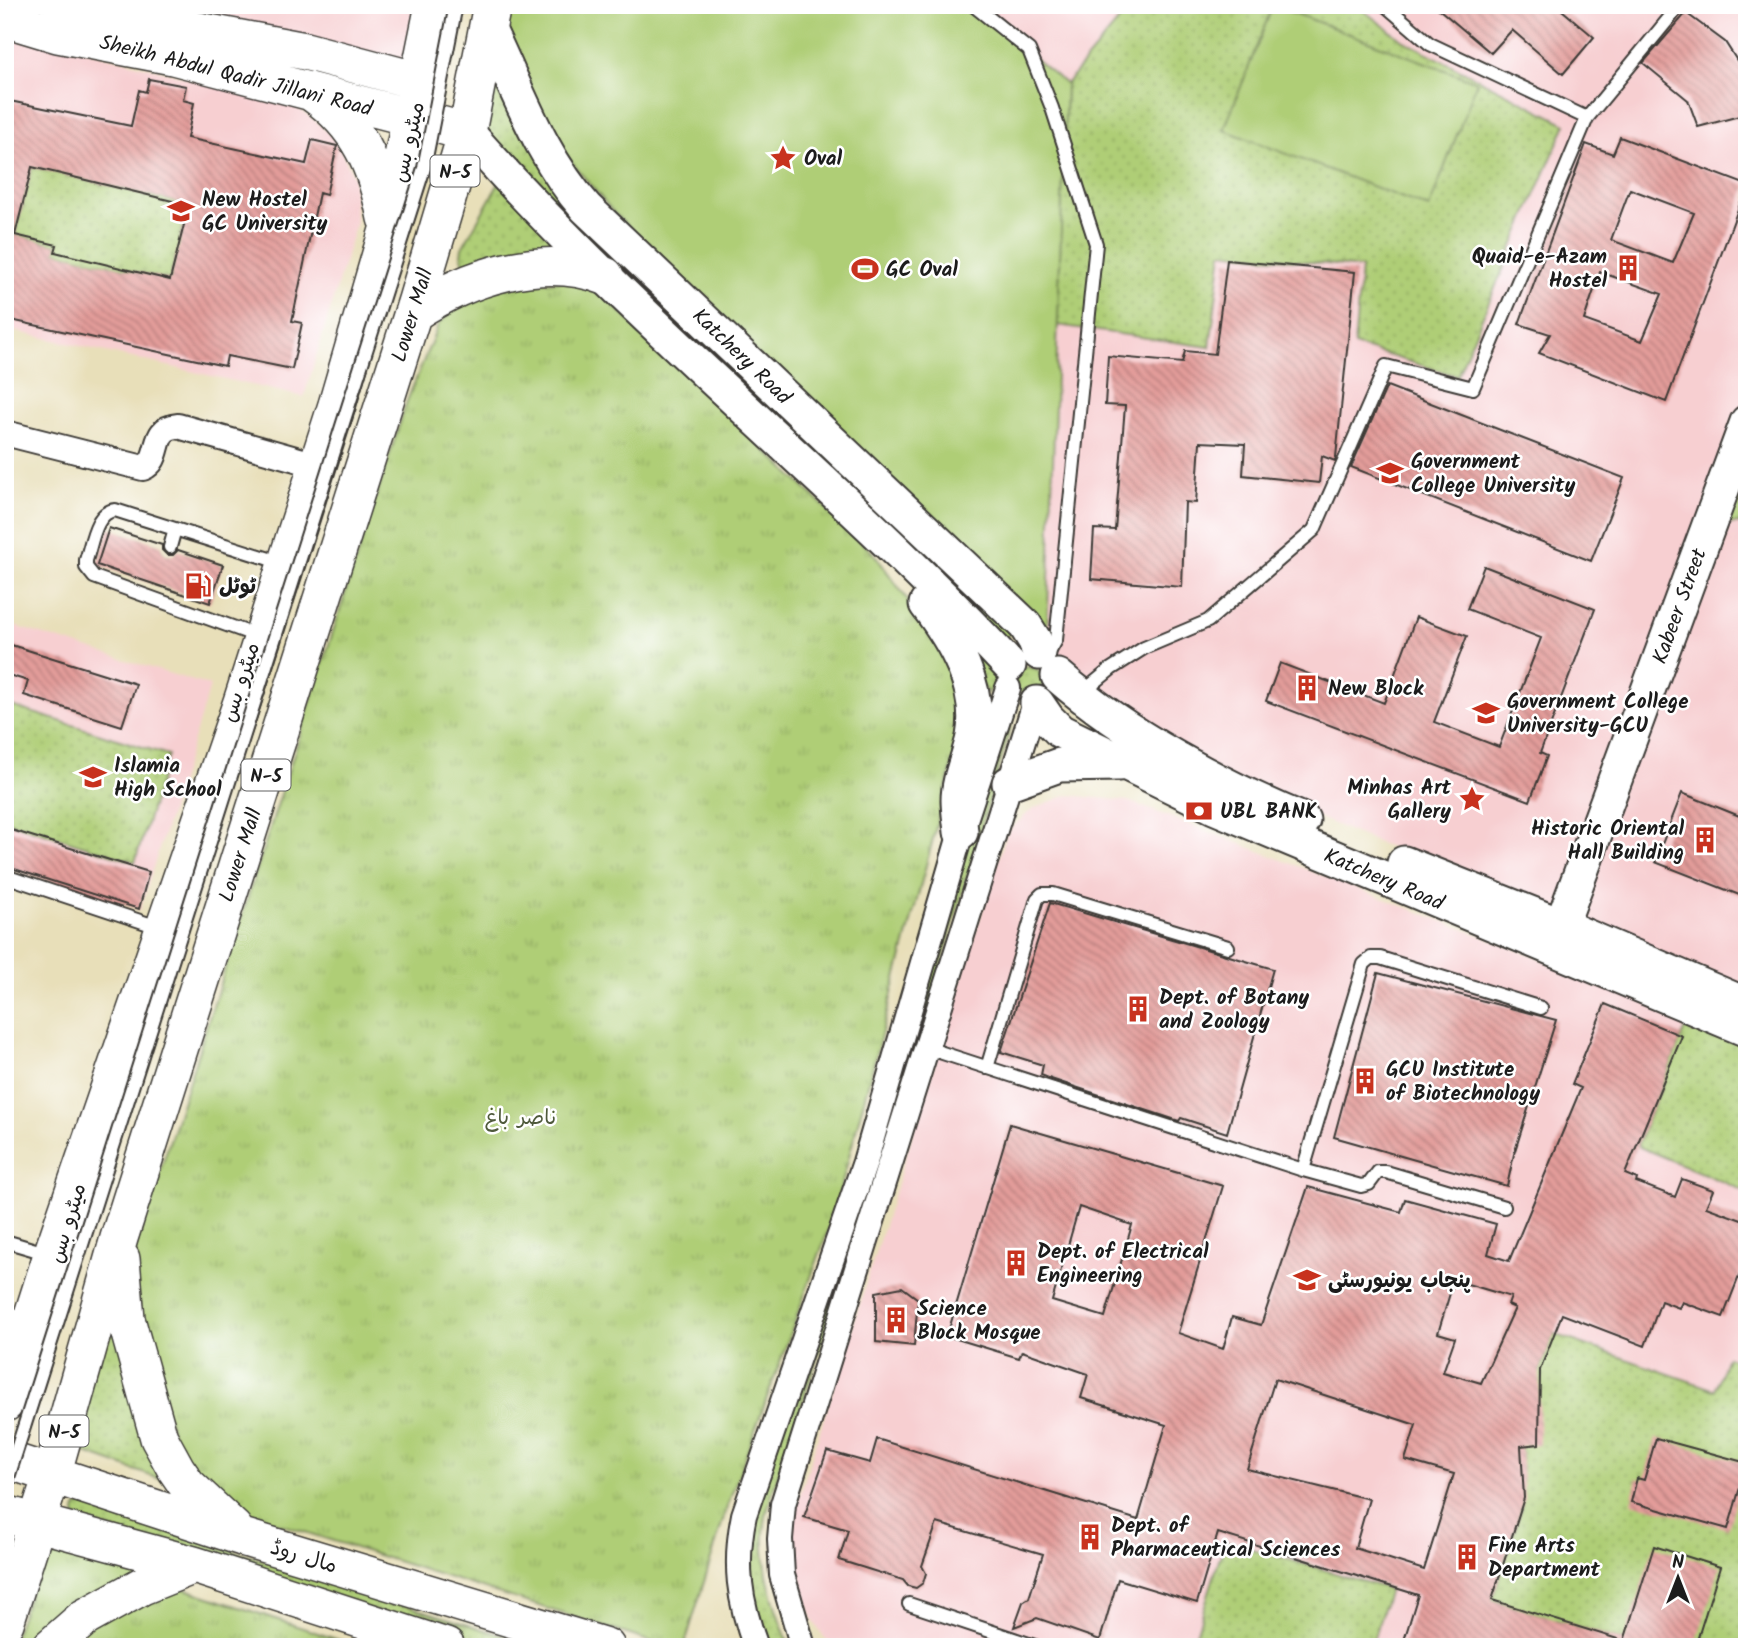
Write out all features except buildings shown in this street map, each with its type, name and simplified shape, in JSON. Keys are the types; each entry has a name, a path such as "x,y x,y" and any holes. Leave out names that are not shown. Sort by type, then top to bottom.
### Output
{"main road":[{"name":"Sheikh Abdul Qadir Jillani Road","path":"63,5 305,51 418,81"},
{"name":"N-5","path":"5,1403 52,1255 262,638 317,465 388,230 434,5"},
{"name":"Katchery Road","path":"490,16 549,159 565,184 1025,625 1056,670"},
{"name":"Lower Mall","path":"5,1623 21,1519 52,1475 119,1238 413,313 467,132 490,16"},
{"name":"Sheikh Abdul Qadir Jillani Road","path":"5,18 58,34 173,57 467,132"},
{"path":"418,81 467,132"},
{"path":"311,92 329,104 344,121 373,165 388,230"},
{"name":"Katchery Road","path":"467,132 523,195 605,276 886,542 1060,731 1214,807 1556,937 1747,1030"},
{"path":"413,313 430,302 475,282 512,271 562,266 582,268 605,276"},
{"name":"Kabeer Street","path":"1556,937 1747,422"},
{"path":"886,542 913,586 949,635 968,680 973,705 974,735 958,798 961,832"},
{"path":"1056,670 1055,690 1044,700 1023,690 1014,659 1026,652 1056,670 1179,758 1238,791 1402,862 1556,937 1747,1005"},
{"path":"1009,783 1059,765 1125,764"},
{"path":"119,1238 126,1319 159,1438 187,1485 243,1537"},
{"name":"مال روڈ","path":"5,1459 243,1537 606,1647"},
{"name":"مال روڈ","path":"21,1519 194,1565 446,1647"},
{"path":"51,1647 83,1618 142,1586 194,1565"}],"street":[{"path":"5,433 144,468 152,462 162,432 170,426 178,426 317,465"},
{"path":"803,1647 782,1575 780,1539 783,1504 1009,783 1023,690"},
{"path":"757,1647 744,1615 737,1561 744,1515 865,1162 961,832 1023,690"}],"lane":[{"name":"میٹرو بس","path":"5,1487 424,168 456,5"},
{"path":"973,5 1029,50 1052,108 1096,244 1056,640 1056,670 1111,669 1144,648 1208,621 1314,530 1386,366 1473,388 1587,118 1680,5"},
{"path":"1385,5 1430,44 1587,118"},
{"path":"262,638 156,592 94,577 86,567 86,560 98,524 107,511 115,510 285,565"},
{"path":"170,547 175,529"},
{"path":"5,876 163,929"},
{"path":"987,1068 1037,899 1042,894 1053,894 1228,947"},
{"path":"1303,1170 1364,964 1371,958 1380,958 1541,1008"},
{"path":"927,1048 1360,1186 1369,1185 1377,1172 1386,1172 1504,1206"},
{"path":"5,1241 52,1255"},
{"path":"909,1604 1038,1647"}],"shaded area":[{"path":"111,5 433,5 417,68"},
{"name":"Government College University","path":"970,5 1747,5 1747,998 1241,785 1074,682 1047,639 1049,562"},
{"name":"New Hostel GC University","path":"5,29 295,106 330,134 354,177 356,223 304,397 5,329"},
{"name":"Islamia High School","path":"5,623 210,686 140,910 5,868"},
{"name":"پنجاب یونیورسٹی","path":"1067,795 1128,801 1747,1037 1747,1647 831,1647 813,1621 797,1575 791,1523 1007,832 1032,809"}],"green space":[{"name":"GC Oval","path":"505,5 970,5 1066,84 1047,639 614,213 561,150 501,32"},
{"path":"1132,5 1356,5 1404,41 1566,124 1457,376 1354,345 1361,268 1222,252 1210,347 1057,325 1066,84"},
{"path":"1273,5 1477,82 1429,208 1224,130"},
{"path":"498,75 568,211 588,233 1008,621 1012,632 1003,640 560,219 486,131"},
{"path":"32,167 189,205 180,238 182,241 179,256 175,258 170,280 55,252 57,245 15,235"},
{"path":"499,183 581,260 547,250 525,249 468,265 464,263 462,248"},
{"name":"ناصر باغ","path":"585,278 875,555 964,678 967,710 833,1217 727,1507 684,1647 668,1647 245,1513 215,1491 189,1464 173,1437 129,1268 407,401 439,323 487,289"},
{"path":"1747,422 1747,523 1709,525"},
{"path":"932,600 978,651 993,672 995,684 987,693"},
{"path":"1029,667 1039,671 1043,681 1039,691 1029,695 1019,691 1015,681 1019,671"},
{"path":"5,704 168,755 135,862 5,821"},
{"path":"1012,713 1012,723 894,1125 767,1511 764,1539 766,1570 790,1647 772,1647 750,1589 744,1546 1001,720"},
{"path":"1691,1014 1747,1037 1747,1192 1637,1146"},
{"path":"107,1299 165,1481 69,1447"},
{"path":"1554,1334 1715,1390 1727,1357 1747,1364 1747,1647 1695,1647 1624,1641 1492,1600 1522,1506 1521,1446 1536,1381"},
{"path":"84,1504 539,1647 492,1647 81,1520 75,1515 75,1510"},
{"path":"1225,1541 1389,1589 1371,1647 1192,1647"},
{"path":"55,1546 360,1647 10,1647 37,1573"}],"place":[{"name":"Oval","path":"783,158"},
{"name":"New Hostel GC University","path":"181,211"},
{"name":"Quaid-e-Azam Hostel","path":"1628,268"},
{"name":"GC Oval","path":"865,269"},
{"name":"Government College University","path":"1390,473"},
{"name":"ٹوٹل","path":"198,586"},
{"name":"New Block","path":"1307,688"},
{"name":"Government College University-GCU","path":"1486,713"},
{"name":"Islamia High School","path":"93,777"},
{"name":"Minhas Art Gallery","path":"1472,799"},
{"name":"UBL BANK","path":"1199,811"},
{"name":"Historic Oriental Hall Building","path":"1705,840"},
{"name":"Dept. of Botany and Zoology","path":"1138,1009"},
{"name":"GCU Institute of Biotechnology","path":"1365,1081"},
{"name":"Dept. of Electrical Engineering","path":"1016,1263"},
{"name":"پنجاب یونیورسٹی","path":"1307,1280"},
{"name":"Science Block Mosque","path":"896,1320"},
{"name":"Dept. of Pharmaceutical Sciences","path":"1090,1537"},
{"name":"Fine Arts Department","path":"1467,1557"}]}
